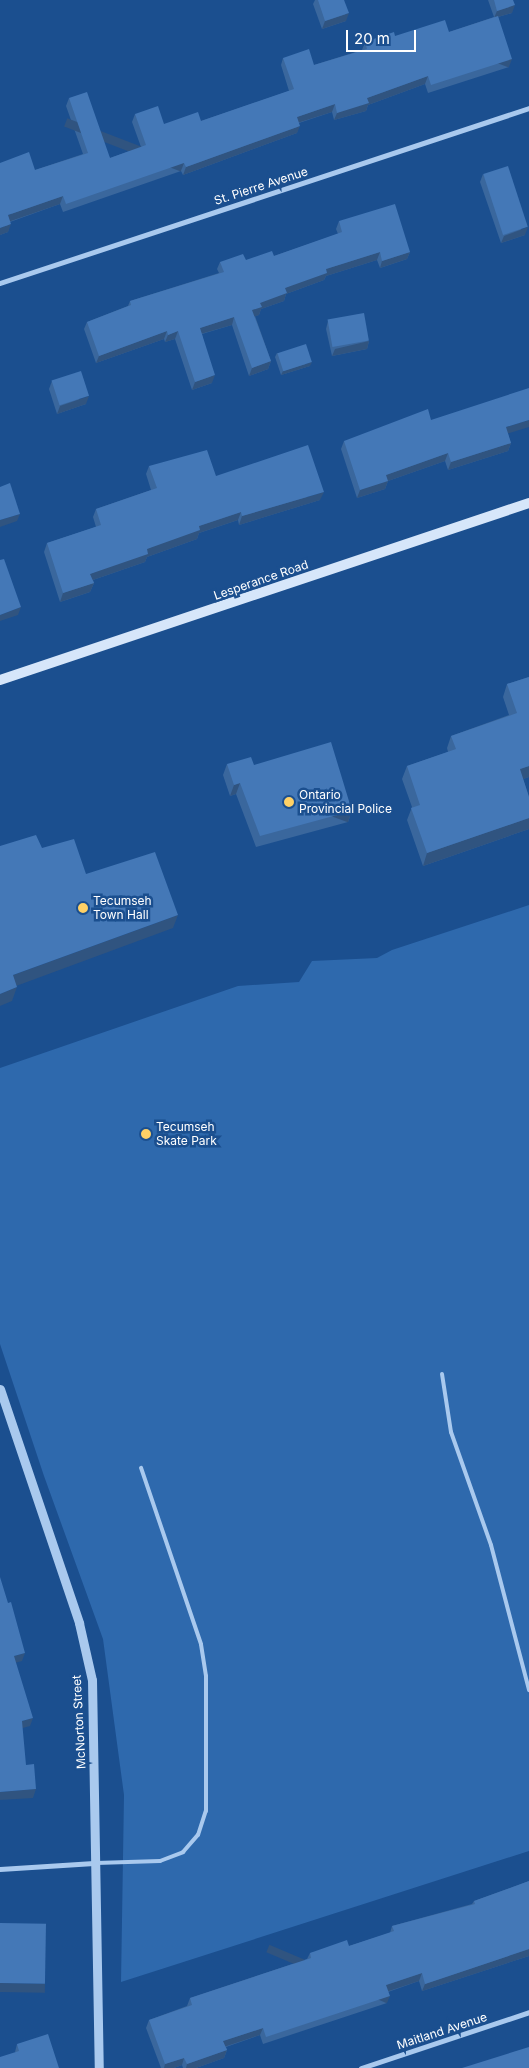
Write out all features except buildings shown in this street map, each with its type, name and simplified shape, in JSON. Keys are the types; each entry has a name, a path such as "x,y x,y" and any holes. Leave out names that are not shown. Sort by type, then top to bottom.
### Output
{"main road":[{"name":"Lesperance Road","path":"0,680 529,503"}],"street":[{"name":"St. Pierre Avenue","path":"0,283 529,108"},
{"name":"McNorton Street","path":"0,1389 79,1623 92,1680 99,2068"},
{"path":"0,1869 94,1864"},
{"name":"Maitland Avenue","path":"361,2068 529,2012"}],"lane":[{"path":"442,1374 451,1432 491,1545 529,1690"},
{"path":"94,1864 160,1861 183,1852 198,1834 206,1811 206,1676 201,1644 141,1468"}],"shaded area":[{"path":"529,905 529,1851 121,1982 124,1795 103,1639 44,1476 0,1344 0,1068 238,986 299,982 312,961 377,958 392,950"}],"place":[{"name":"Ontario Provincial Police","path":"289,802"},
{"name":"Tecumseh Town Hall","path":"83,908"},
{"name":"Tecumseh Skate Park","path":"146,1134"}]}
